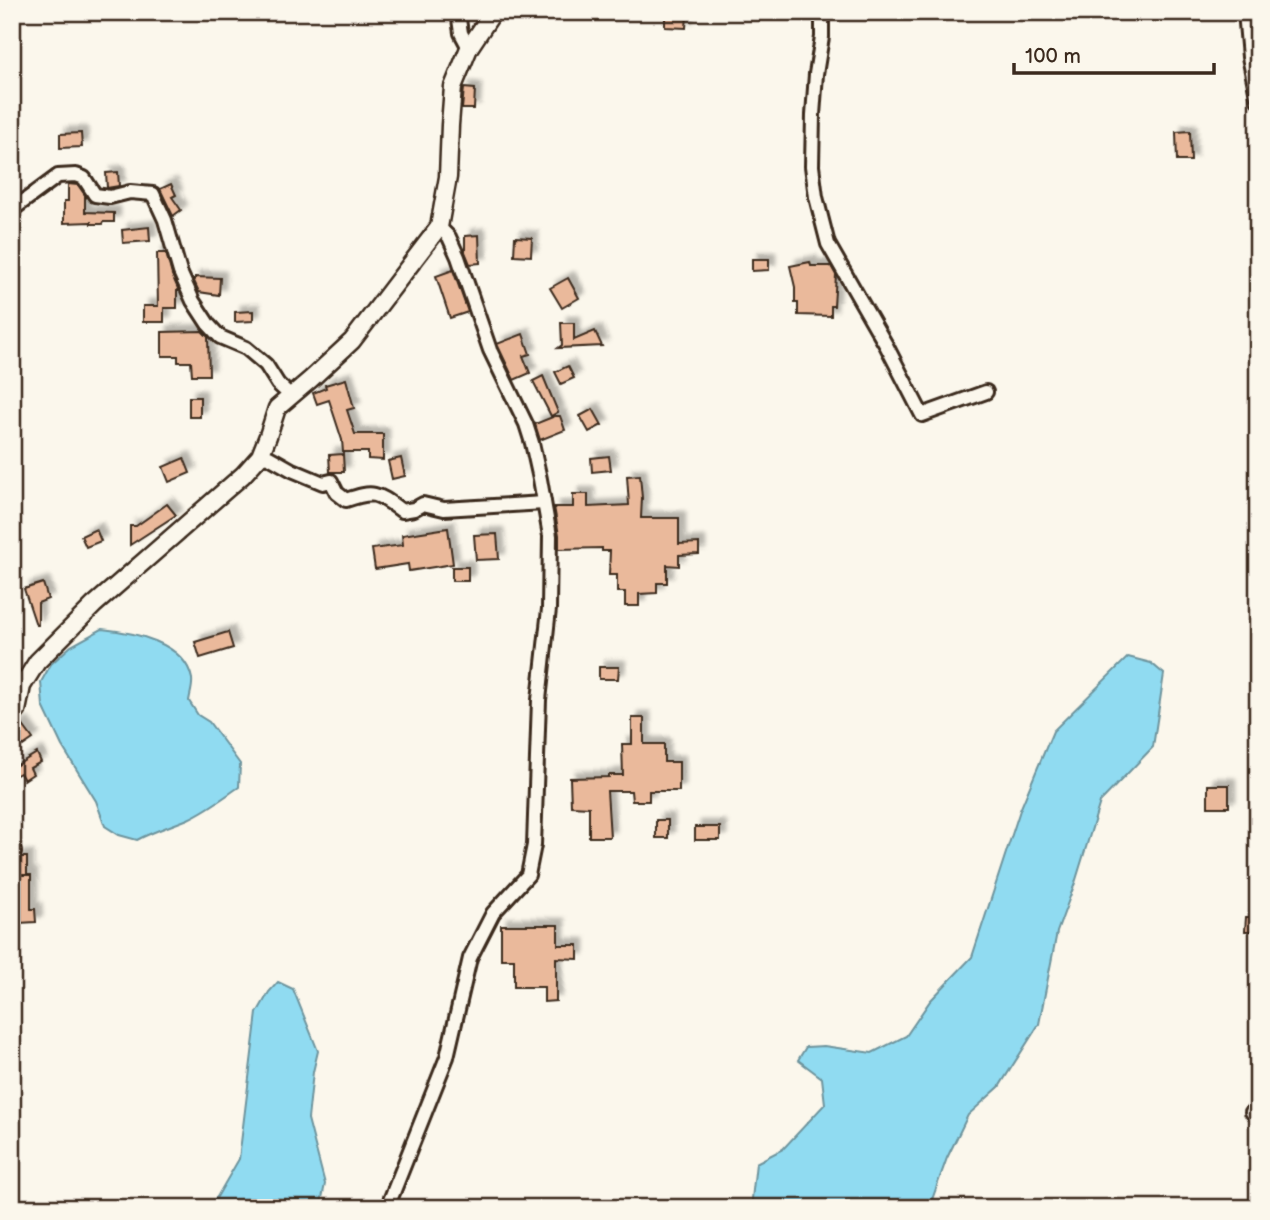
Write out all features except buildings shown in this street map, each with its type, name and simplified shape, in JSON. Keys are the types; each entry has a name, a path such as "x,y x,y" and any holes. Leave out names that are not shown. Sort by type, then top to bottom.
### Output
{"street":[{"path":"458,12 461,33 469,48"},
{"path":"12,715 17,711 22,686 37,662 94,605 243,475 260,456 277,408 352,341 439,227 448,177 453,87 469,48 494,12"},
{"path":"822,12 822,37 813,115 812,166 816,197 828,244 886,345 922,415 986,392"},
{"path":"1245,12 1249,57 1258,100"},
{"path":"12,210 58,176 76,175 84,178 95,195 110,197 130,192 153,194 165,220 180,272 208,324 220,337 246,348 266,365 278,384 291,396"},
{"path":"387,1208 447,1057 470,958 493,913 528,875 534,845 539,700 549,609 550,536 532,443 526,424 490,350 458,257 449,237 439,227"},
{"path":"260,456 269,457 323,483 331,481 337,493 346,500 368,493 384,498 402,511 423,504 444,509 471,509 544,503"}],"water":[{"path":"102,629 142,636 156,641 179,656 192,679 189,701 198,715 209,722 240,764 239,787 195,816 137,840 119,835 105,826 96,801 62,746 43,706 41,682 51,664 71,646"},
{"path":"1128,657 1151,663 1164,674 1153,747 1100,802 1057,932 1039,1024 999,1087 968,1115 947,1158 929,1208 751,1208 756,1163 783,1149 825,1104 822,1078 798,1060 806,1047 824,1046 872,1053 906,1036 930,1001 972,957 1020,810 1053,731"},
{"path":"278,982 293,989 318,1051 308,1119 325,1184 320,1208 208,1208 239,1159 257,1013"}]}
